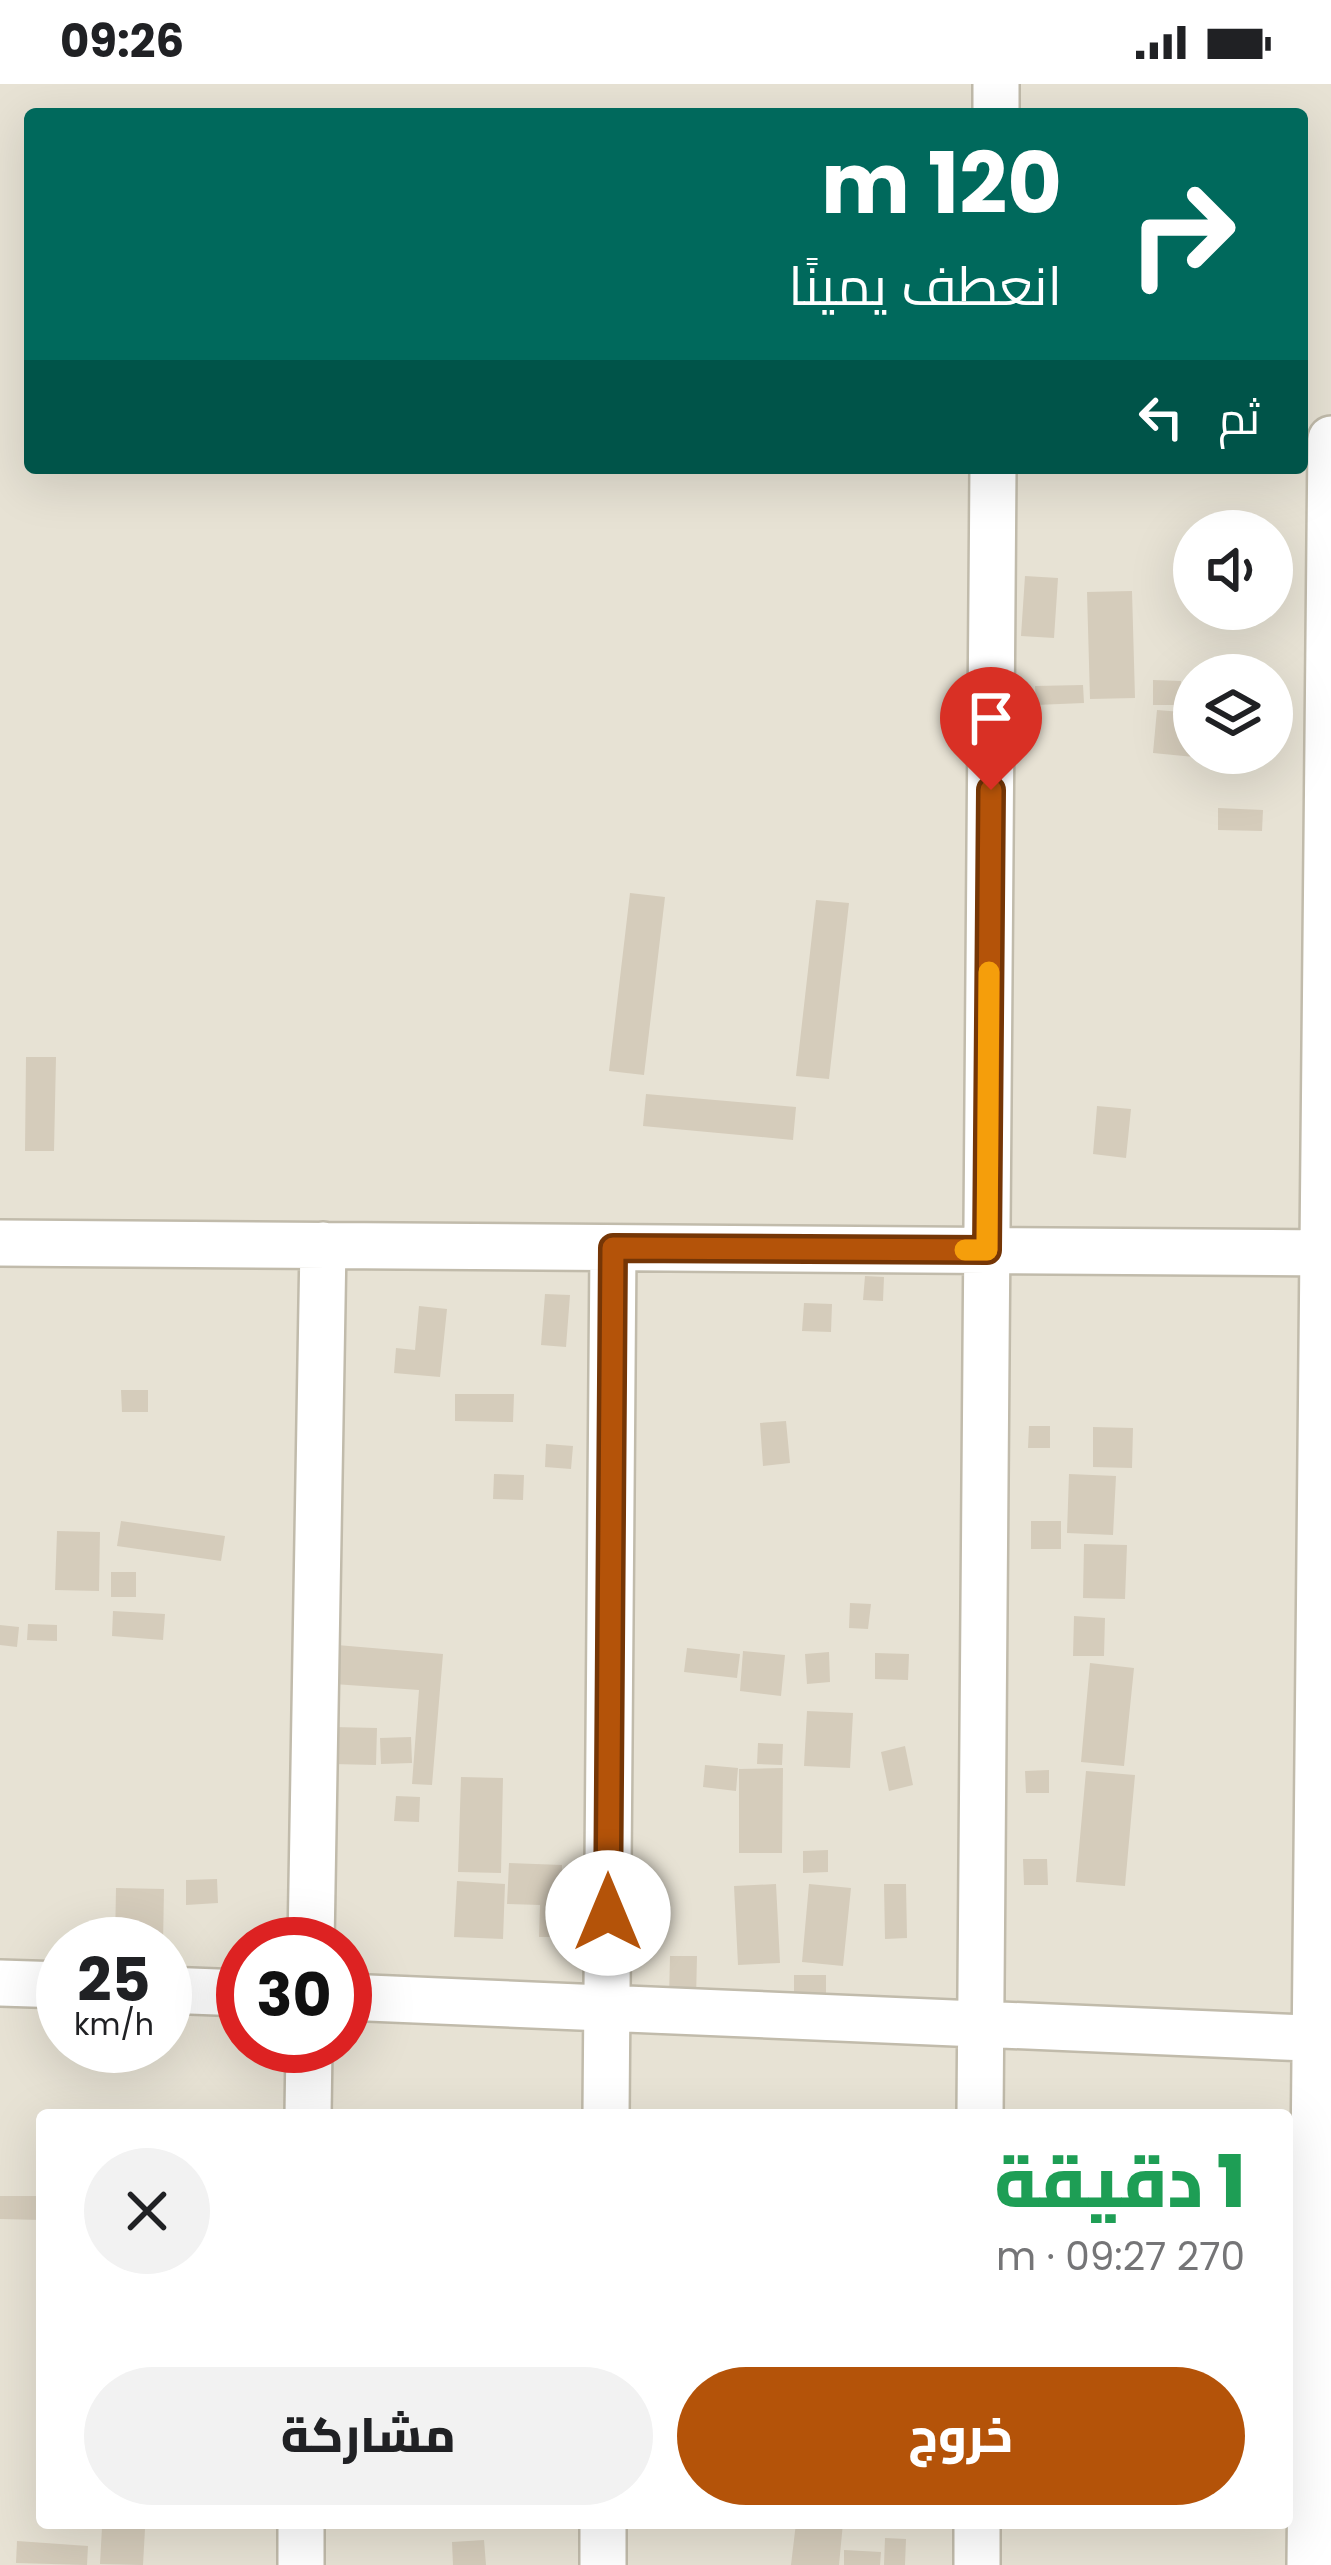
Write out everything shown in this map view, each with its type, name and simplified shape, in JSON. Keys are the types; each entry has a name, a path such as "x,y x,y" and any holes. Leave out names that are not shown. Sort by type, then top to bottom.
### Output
{"street":[{"path":"1310,2565 1323,2038 1331,439"},
{"path":"980,2109 993,474"},
{"path":"0,1243 1327,1253"},
{"path":"311,1917 323,1245"},
{"path":"606,2109 613,1248"},
{"path":"0,1983 36,1984"},
{"path":"372,1998 1323,2038"},
{"path":"308,2109 309,2073"},
{"path":"301,2529 301,2565"},
{"path":"603,2529 603,2565"},
{"path":"977,2529 977,2565"}],"shaded area":[{"path":"0,84 1331,84 1331,2565 0,2565"}],"building":[{"path":"1025,576 1058,578 1054,638 1021,636"},
{"path":"1132,591 1135,698 1090,699 1087,592"},
{"path":"1153,680 1173,681 1173,705 1153,705"},
{"path":"1083,685 1084,703 1036,705 1035,686"},
{"path":"1157,710 1173,711 1173,755 1153,753"},
{"path":"1218,808 1263,810 1262,831 1218,830"},
{"path":"630,893 665,897 644,1075 609,1071"},
{"path":"816,900 849,903 829,1079 796,1076"},
{"path":"26,1057 56,1057 54,1151 25,1151"},
{"path":"646,1094 796,1107 793,1140 643,1126"},
{"path":"1097,1106 1131,1109 1126,1158 1093,1154"},
{"path":"865,1276 884,1277 883,1301 863,1300"},
{"path":"545,1294 570,1295 566,1347 541,1345"},
{"path":"804,1303 832,1304 831,1332 802,1331"},
{"path":"419,1306 447,1309 440,1377 394,1373 396,1348 415,1350"},
{"path":"121,1390 148,1390 148,1412 122,1412"},
{"path":"455,1394 514,1394 513,1422 455,1421"},
{"path":"786,1421 790,1463 763,1466 760,1423"},
{"path":"1029,1426 1050,1426 1050,1448 1028,1448"},
{"path":"1093,1427 1133,1428 1132,1468 1093,1467"},
{"path":"546,1444 573,1446 571,1469 545,1467"},
{"path":"494,1474 524,1475 523,1500 493,1499"},
{"path":"1069,1474 1116,1476 1113,1535 1067,1533"},
{"path":"121,1521 225,1536 221,1561 117,1546"},
{"path":"1031,1521 1061,1521 1061,1549 1031,1549"},
{"path":"57,1531 100,1532 99,1591 55,1590"},
{"path":"1084,1544 1127,1545 1125,1599 1083,1598"},
{"path":"111,1572 136,1572 136,1597 111,1597"},
{"path":"850,1603 871,1604 868,1629 849,1628"},
{"path":"113,1611 165,1614 163,1640 112,1636"},
{"path":"1074,1616 1105,1618 1104,1656 1073,1656"},
{"path":"28,1624 57,1625 57,1641 27,1640"},
{"path":"0,1625 19,1627 17,1647 0,1645"},
{"path":"337,1645 443,1654 432,1785 412,1784 419,1690 334,1684"},
{"path":"687,1648 740,1654 737,1678 684,1672"},
{"path":"743,1651 785,1655 781,1696 740,1691"},
{"path":"829,1652 830,1682 807,1684 805,1654"},
{"path":"875,1653 909,1654 908,1680 875,1679"},
{"path":"1090,1663 1134,1668 1124,1766 1081,1762"},
{"path":"807,1711 853,1713 850,1768 804,1766"},
{"path":"334,1727 377,1728 376,1765 333,1764"},
{"path":"411,1737 412,1763 381,1764 380,1738"},
{"path":"758,1743 783,1744 782,1765 757,1764"},
{"path":"905,1746 913,1785 889,1791 881,1752"},
{"path":"705,1765 738,1768 736,1791 703,1787"},
{"path":"783,1768 782,1853 739,1853 739,1769"},
{"path":"1049,1770 1049,1793 1026,1793 1025,1771"},
{"path":"1086,1771 1135,1775 1125,1886 1076,1882"},
{"path":"461,1777 503,1778 501,1873 458,1872"},
{"path":"396,1796 420,1797 419,1822 394,1821"},
{"path":"828,1850 828,1872 803,1873 803,1851"},
{"path":"1023,1859 1047,1859 1048,1885 1024,1885"},
{"path":"509,1863 562,1865 561,1937 539,1937 540,1905 507,1904"},
{"path":"217,1879 218,1903 186,1905 186,1880"},
{"path":"457,1881 505,1884 503,1939 454,1937"},
{"path":"776,1884 780,1963 738,1965 734,1886"},
{"path":"809,1884 851,1888 843,1966 802,1962"},
{"path":"884,1884 906,1884 907,1938 885,1939"},
{"path":"116,1888 164,1889 163,1917 115,1917"},
{"path":"670,1956 697,1956 696,1999 669,1999"},
{"path":"794,1975 826,1975 826,1997 794,1996"},
{"path":"0,2196 36,2196 36,2220 0,2219"},
{"path":"102,2529 145,2529 143,2565 100,2564"},
{"path":"795,2529 842,2529 839,2565 791,2565"},
{"path":"885,2538 906,2539 905,2565 884,2565"},
{"path":"484,2540 486,2565 453,2565 452,2542"},
{"path":"17,2541 88,2546 87,2565 16,2563"},
{"path":"844,2550 881,2552 880,2565 844,2565"}],"slow traffic":[{"path":"965,1250 987,1250 989,972"}],"route":[{"path":"608,1913 613,1248 987,1250 991,790"}]}
